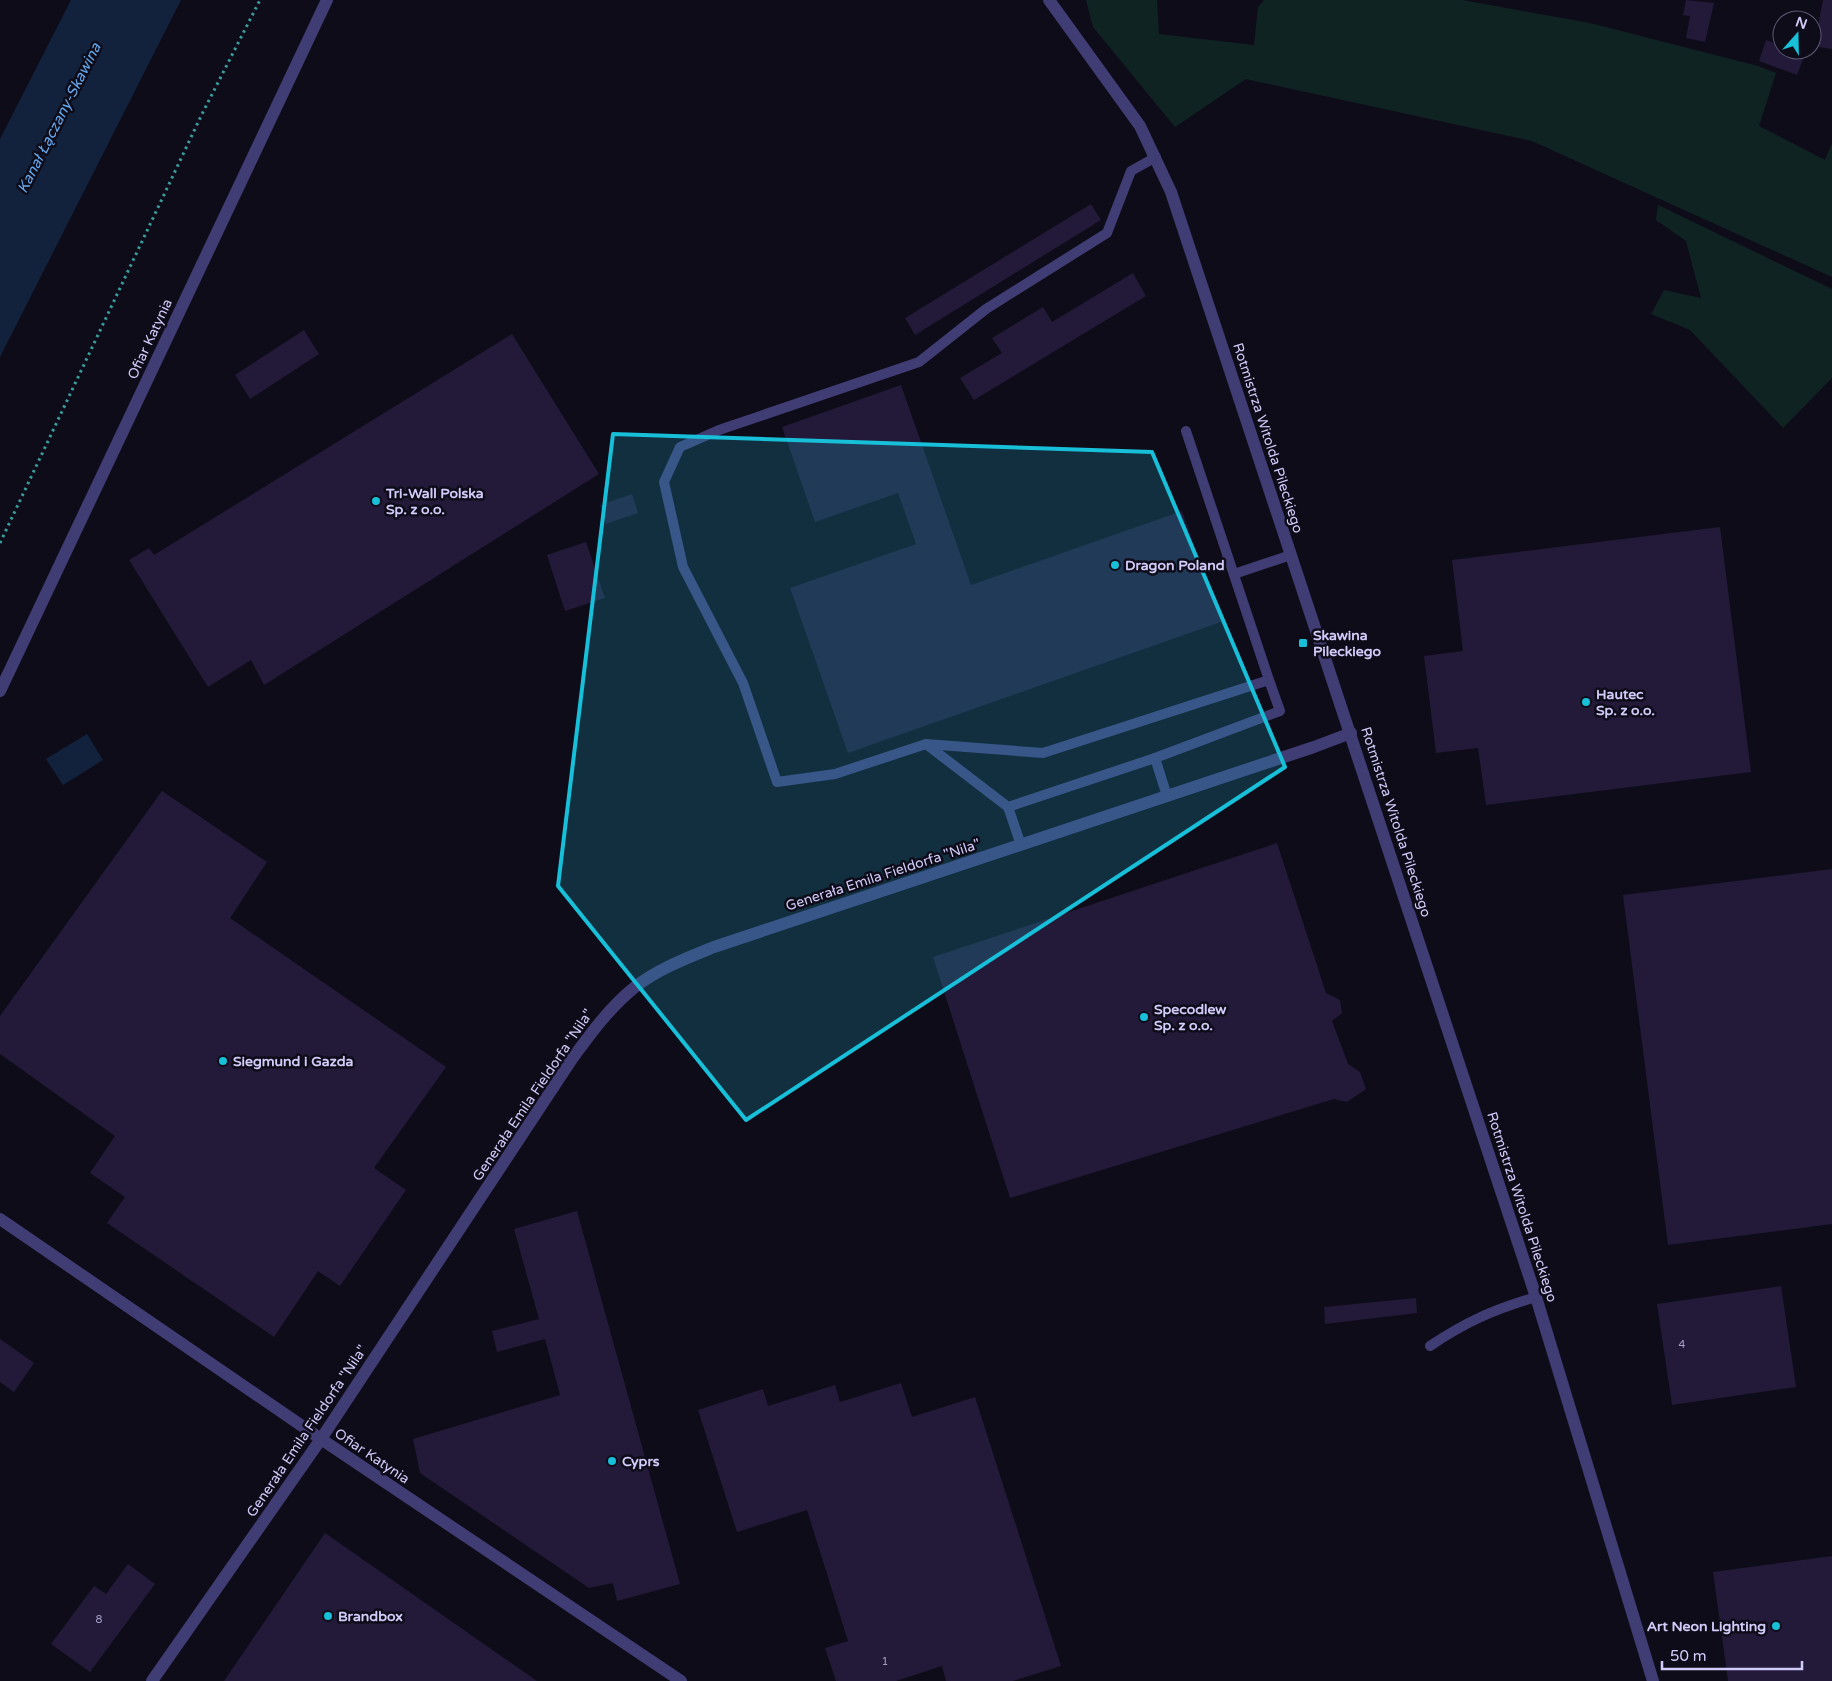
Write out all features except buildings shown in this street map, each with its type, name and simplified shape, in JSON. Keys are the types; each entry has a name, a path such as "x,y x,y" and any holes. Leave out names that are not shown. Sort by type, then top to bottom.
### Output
{"street":[{"name":"Ofiar Katynia","path":"0,691 327,0"},
{"name":"Rotmistrza Witolda Pileckiego","path":"1049,0 1119,94 1140,126 1171,192 1536,1297 1653,1681"},
{"name":"Generała Emila Fieldorfa \"Nila\"","path":"152,1681 321,1440 572,1059 602,1018 636,987 675,964 714,947 1351,733"},
{"name":"Ofiar Katynia","path":"0,1219 321,1440 681,1681"}],"lane":[{"path":"1156,157 1131,171 1107,233 986,309 919,362 719,430 680,447 664,482 683,568 742,683 777,782 835,774 926,744 1043,753 1269,680"},
{"path":"1008,807 1155,758 1280,711 1186,431"},
{"path":"1234,574 1291,555"},
{"path":"926,744 1008,807 1021,845"},
{"path":"1155,758 1166,796"},
{"path":"1430,1346 1463,1324 1493,1310 1536,1297"}],"path":[{"path":"0,543 198,122 260,0"}],"highlighted area":[{"path":"613,434 1152,452 1285,767 746,1120 558,886"}],"green space":[{"path":"1086,0 1157,0 1159,34 1254,45 1258,7 1264,0 1462,0 1590,23 1758,66 1776,73 1759,126 1825,160 1832,143 1832,277 1532,141 1246,79 1175,127 1093,27"},
{"path":"1658,205 1832,289 1832,378 1783,428 1690,330 1651,314 1664,290 1701,298 1686,241 1656,220"}],"water":[{"name":"Kanał Łączany-Skawina","path":"71,0 181,0 0,357 0,139"},
{"path":"87,734 103,760 63,785 46,759"}],"place":[{"name":"Tri-Wall Polska Sp. z o.o.","path":"376,501"},
{"name":"Dragon Poland","path":"1115,565"},
{"name":"Skawina Pileckiego","path":"1303,643"},
{"name":"Hautec Sp. z o.o.","path":"1586,702"},
{"name":"Specodlew Sp. z o.o.","path":"1144,1017"},
{"name":"Siegmund i Gazda","path":"223,1061"},
{"name":"Cyprs","path":"612,1461"},
{"name":"Brandbox","path":"328,1616"},
{"name":"Art Neon Lighting","path":"1776,1626"}]}
